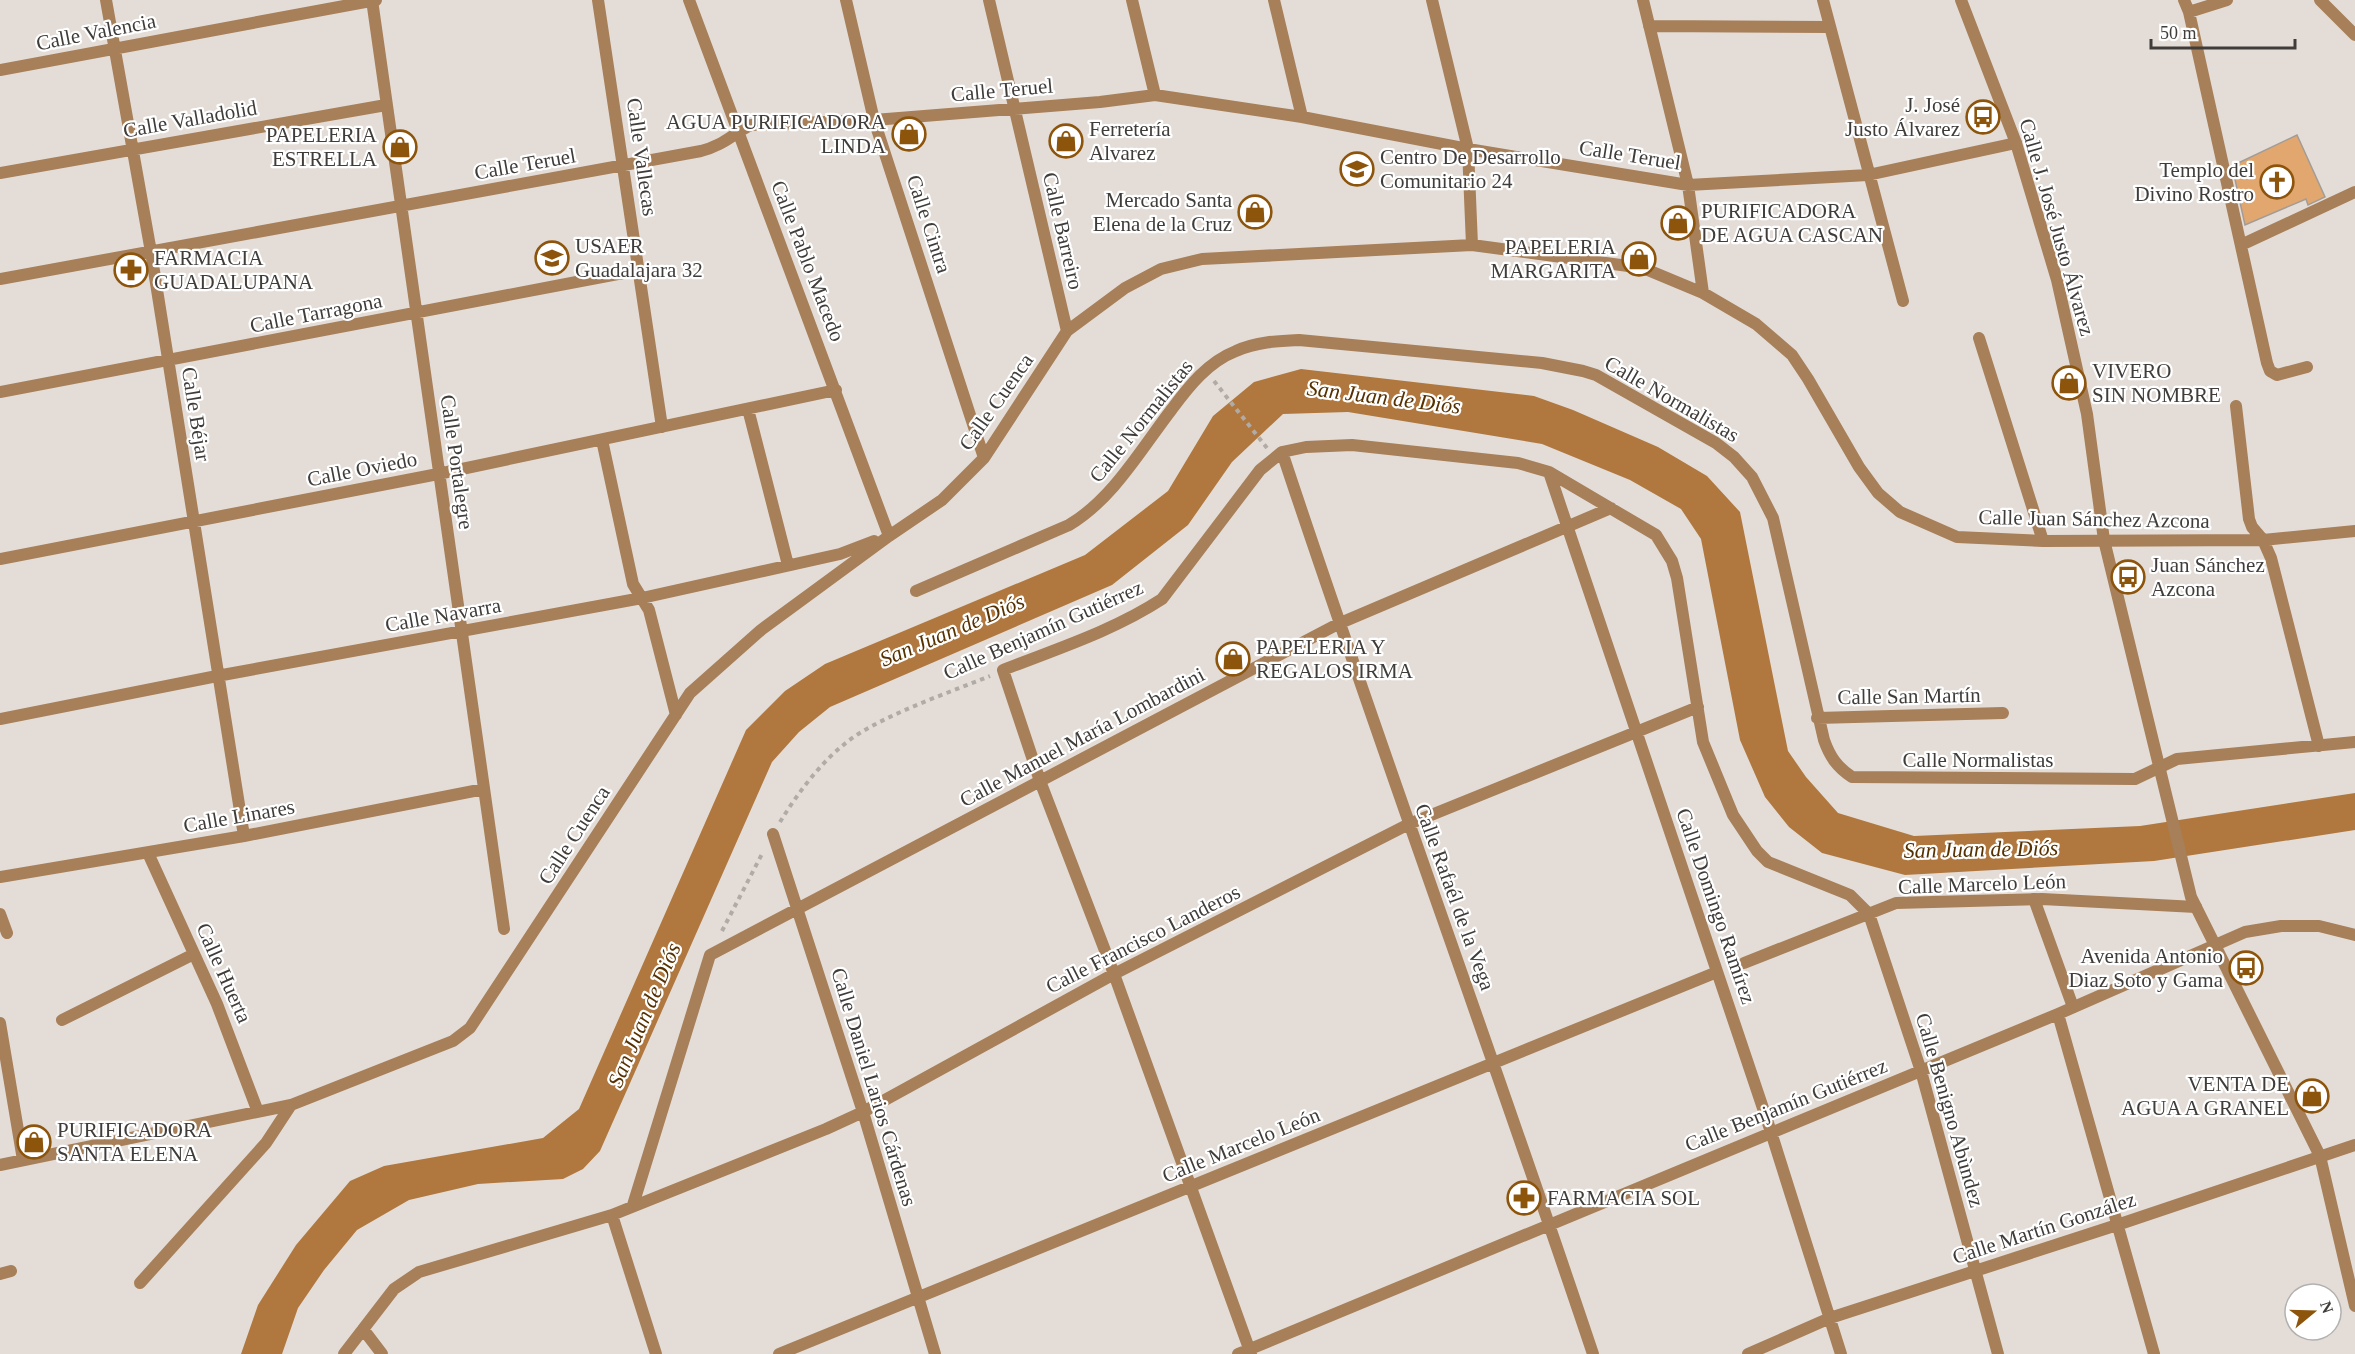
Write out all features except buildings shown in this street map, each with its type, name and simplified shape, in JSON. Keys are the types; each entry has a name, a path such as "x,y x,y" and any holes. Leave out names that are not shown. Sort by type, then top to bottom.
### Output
{"street":[{"name":"Calle Béjar","path":"106,0 151,252 244,836"},
{"name":"Calle Valencia","path":"0,70 373,0"},
{"name":"Calle Portalegre","path":"373,0 400,206 504,929"},
{"name":"Calle Vallecas","path":"598,0 662,428"},
{"name":"Calle Pablo Macedo","path":"689,0 889,536"},
{"name":"Calle Cintra","path":"846,0 874,120 984,458"},
{"name":"Calle Barreiro","path":"989,0 1067,331"},
{"path":"1132,0 1155,95"},
{"path":"1274,0 1302,117"},
{"path":"1432,0 1468,149 1472,245"},
{"path":"1643,0 1688,184 1703,293"},
{"path":"1823,0 1903,301"},
{"name":"Calle J. José Justo Álvarez","path":"1961,0 2016,143 2057,280 2085,403 2104,540 2193,902 2320,1156 2355,1306"},
{"path":"2184,0 2189,12 2268,367 2273,374 2277,375 2307,368"},
{"path":"2189,12 2228,0"},
{"path":"2320,0 2355,35"},
{"path":"1649,27 1830,27"},
{"name":"Calle Teruel","path":"0,279 715,148 751,125 874,120 1155,95 1302,117 1468,149 1688,184 1868,175 2016,143"},
{"name":"Calle Valladolid","path":"0,173 386,105"},
{"path":"2241,245 2355,192"},
{"name":"Calle Juan Sánchez Azcona","path":"1067,331 1125,288 1161,269 1202,259 1472,245 1643,268 1703,293 1756,324 1792,356 1808,379 1859,467 1878,493 1900,512 1957,537 2043,541 2263,540 2355,531"},
{"name":"Calle Tarragona","path":"0,392 639,270"},
{"name":"Calle Cuenca","path":"0,1165 291,1105 453,1041 470,1028 690,693 761,630 942,500 984,458 1067,331"},
{"path":"1979,338 2043,541"},
{"name":"Calle Normalistas","path":"916,591 1069,525 1088,514 1191,384 1212,364 1235,351 1264,342 1299,340 1542,363 1596,375 1716,443 1752,477 1773,518 1780,541 1817,718 1830,757 1840,769 1852,777 2135,779 2177,759 2355,742"},
{"name":"Calle Oviedo","path":"0,558 438,474 836,390"},
{"path":"2236,406 2249,519 2252,527 2263,540 2271,558 2319,746"},
{"path":"748,409 788,565"},
{"path":"602,440 633,584 649,610 676,715"},
{"name":"Calle Benjamín Gutiérrez","path":"1003,670 1112,626 1162,600 1260,470 1282,452 1306,447 1352,445 1518,463 1549,472 1656,535 1672,561 1703,742 1733,814 1757,851 1768,862 1850,896 1869,914"},
{"name":"Calle Rafaél de la Vega","path":"1282,452 1338,624 1494,1063 1593,1354"},
{"name":"Calle Domingo Ramírez","path":"1549,472 1771,1132 1841,1354"},
{"name":"Calle Manuel María Lombardini","path":"710,955 1338,624 1611,508"},
{"name":"Calle Navarra","path":"0,719 217,676 642,598 840,554 889,536"},
{"path":"1003,670 1040,780 1114,974 1246,1352"},
{"name":"Calle Francisco Landeros","path":"612,1215 863,1112 1114,974 1409,824 1698,707"},
{"name":"Calle San Martín","path":"1817,718 2003,713"},
{"name":"Calle Linares","path":"0,877 244,836 484,789"},
{"name":"Calle Daniel Larios Cárdenas","path":"772,834 863,1112 935,1354"},
{"name":"Calle Huerta","path":"148,853 233,1042 258,1112"},
{"path":"2034,899 2073,1007"},
{"name":"Calle Marcelo León","path":"1743,963 1896,903 2034,899 2193,902"},
{"path":"0,914 7,933"},
{"name":"Calle Benigno Abùndez","path":"1869,914 1921,1071 1998,1354"},
{"name":"Calle Benjamín Gutiérrez","path":"1246,1352 2058,1014 2215,943 2245,932 2281,926 2319,926 2355,934"},
{"path":"62,1020 194,954"},
{"path":"633,1205 710,955"},
{"name":"Calle Marcelo León","path":"779,1354 1717,972"},
{"path":"2058,1014 2154,1354"},
{"path":"0,1023 23,1160"},
{"path":"140,1283 266,1143 291,1105"},
{"name":"Calle Martín González","path":"1748,1354 1830,1318 2117,1226 2355,1145"},
{"path":"344,1354 394,1289 419,1272 612,1215 656,1354"},
{"path":"363,1329 382,1354"}],"path":[{"path":"1212,379 1266,446"},
{"name":"Calle Benjamín Gutiérrez","path":"710,955 772,834 800,791 832,756 862,732 899,713 1003,670"}],"water":[{"name":"San Juan de Diós","path":"1301,369 1534,396 1573,410 1658,447 1707,476 1740,512 1788,751 1806,777 1838,813 1914,836 2140,826 2355,793 2355,830 2154,861 1905,875 1822,853 1789,827 1765,797 1740,740 1701,539 1681,509 1630,480 1542,444 1348,412 1283,414 1232,462 1188,525 1112,585 830,707 799,732 772,762 600,1151 583,1169 563,1179 478,1184 409,1200 357,1230 324,1270 298,1308 282,1354 241,1354 258,1305 296,1245 350,1181 384,1166 543,1138 579,1109 746,730 785,691 825,664 1085,555 1168,491 1213,416 1254,382"}],"place":[{"name":"J. José Justo Álvarez","path":"1983,117"},
{"name":"AGUA PURIFICADORA LINDA","path":"909,134"},
{"name":"Ferretería Alvarez","path":"1066,141"},
{"name":"PAPELERIA ESTRELLA","path":"400,147"},
{"name":"Centro De Desarrollo Comunitario 24","path":"1357,169"},
{"name":"Templo del Divino Rostro","path":"2277,182"},
{"name":"Mercado Santa Elena de la Cruz","path":"1255,212"},
{"name":"PURIFICADORA DE AGUA CASCAN","path":"1678,223"},
{"name":"USAER Guadalajara 32","path":"552,258"},
{"name":"PAPELERIA MARGARITA","path":"1639,259"},
{"name":"FARMACIA GUADALUPANA","path":"131,270"},
{"name":"VIVERO SIN NOMBRE","path":"2069,383"},
{"name":"Juan Sánchez Azcona","path":"2128,577"},
{"name":"PAPELERIA Y REGALOS IRMA","path":"1233,659"},
{"name":"Avenida Antonio Diaz Soto y Gama","path":"2246,968"},
{"name":"VENTA DE AGUA A GRANEL","path":"2312,1096"},
{"name":"PURIFICADORA SANTA ELENA","path":"34,1142"},
{"name":"FARMACIA SOL","path":"1524,1198"}]}
